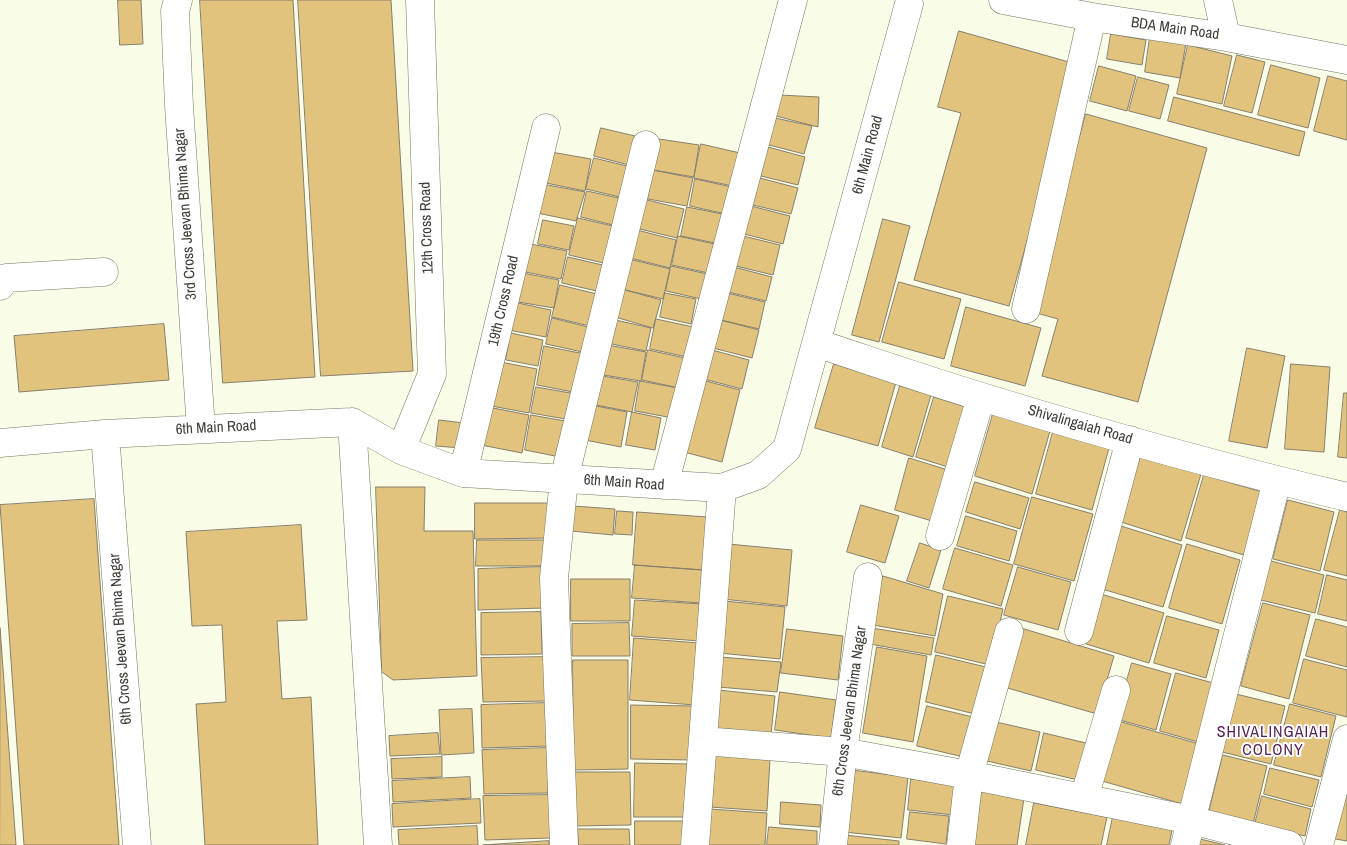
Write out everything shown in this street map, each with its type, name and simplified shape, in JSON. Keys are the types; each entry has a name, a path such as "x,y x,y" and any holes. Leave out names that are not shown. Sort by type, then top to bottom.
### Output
{"street":[{"name":"3rd Cross Jeevan Bhima Nagar","path":"178,0 175,10 179,106 201,429"},
{"name":"12th Cross Road","path":"401,450 432,374 420,0"},
{"path":"664,485 793,0"},
{"name":"BDA Main Road","path":"1003,0 1092,17 1226,37 1347,60"},
{"path":"1218,0 1226,37"},
{"name":"6th Main Road","path":"0,443 105,434 352,422 401,450 463,473 722,488 758,475 787,449 910,1"},
{"path":"1026,309 1092,17"},
{"name":"19th Cross Road","path":"463,473 546,128"},
{"path":"564,845 554,578 564,479 646,145"},
{"path":"0,286 6,278 104,272"},
{"name":"Shivalingaiah Road","path":"816,343 981,396 1130,440 1232,469 1347,497"},
{"path":"940,536 981,396"},
{"path":"352,422 378,845"},
{"name":"6th Cross Jeevan Bhima Nagar","path":"105,434 137,845"},
{"path":"1079,631 1130,440"},
{"path":"1188,833 1277,480"},
{"path":"695,845 722,488"},
{"name":"6th Cross Jeevan Bhima Nagar","path":"833,845 843,752 868,577"},
{"path":"961,845 969,775 1009,632"},
{"path":"1084,798 1116,690"},
{"path":"1319,845 1347,739"},
{"path":"703,741 843,752 1084,798 1188,833 1289,845"}],"building":[{"path":"118,0 141,0 143,44 120,45"},
{"path":"200,0 293,0 315,377 223,383"},
{"path":"298,0 391,0 413,371 321,376"},
{"path":"959,31 1076,64 1009,306 914,280 961,113 938,107"},
{"path":"1111,34 1146,40 1142,65 1107,59"},
{"path":"1150,37 1186,43 1180,78 1145,72"},
{"path":"1188,45 1232,56 1222,104 1177,94"},
{"path":"1237,55 1265,62 1252,113 1224,106"},
{"path":"1271,65 1320,78 1308,128 1258,115"},
{"path":"1099,66 1136,76 1127,111 1090,101"},
{"path":"1328,76 1347,81 1347,140 1314,131"},
{"path":"1138,77 1169,85 1160,119 1129,111"},
{"path":"779,95 819,97 818,127 776,116"},
{"path":"1174,97 1305,132 1299,156 1168,121"},
{"path":"1086,114 1207,148 1138,402 1042,376 1058,319 1033,312"},
{"path":"775,118 812,126 804,154 769,145"},
{"path":"601,128 635,136 629,165 594,156"},
{"path":"659,139 699,145 694,177 653,170"},
{"path":"701,144 740,153 733,186 694,178"},
{"path":"768,147 805,157 798,185 761,176"},
{"path":"551,152 591,159 585,191 546,183"},
{"path":"594,158 631,167 624,198 586,189"},
{"path":"653,170 693,178 687,206 648,199"},
{"path":"760,178 798,188 791,214 753,205"},
{"path":"695,179 732,187 726,214 690,206"},
{"path":"542,184 585,192 576,221 537,213"},
{"path":"587,191 623,199 617,226 581,217"},
{"path":"643,199 684,209 677,238 636,228"},
{"path":"751,206 790,216 783,244 744,234"},
{"path":"687,207 727,215 720,244 681,236"},
{"path":"578,218 617,227 608,264 569,255"},
{"path":"883,219 910,226 879,342 852,335"},
{"path":"543,220 574,226 569,250 538,244"},
{"path":"637,230 676,240 670,268 630,258"},
{"path":"678,236 719,245 713,274 672,265"},
{"path":"743,236 780,245 773,275 736,266"},
{"path":"525,243 567,251 561,279 520,271"},
{"path":"568,257 607,266 601,292 562,283"},
{"path":"629,259 670,269 663,299 621,289"},
{"path":"671,266 712,275 706,300 666,291"},
{"path":"734,267 772,277 766,301 728,292"},
{"path":"517,272 559,280 554,308 512,301"},
{"path":"899,282 961,299 944,359 882,342"},
{"path":"560,285 601,295 594,327 552,317"},
{"path":"622,289 661,300 653,328 615,317"},
{"path":"665,293 696,299 691,324 660,317"},
{"path":"727,293 765,302 759,329 721,320"},
{"path":"513,302 551,310 546,337 508,330"},
{"path":"966,307 1041,328 1025,386 951,366"},
{"path":"552,318 592,328 587,353 546,344"},
{"path":"611,319 651,328 646,351 607,343"},
{"path":"656,319 698,328 692,358 650,349"},
{"path":"720,320 759,330 752,358 713,348"},
{"path":"164,324 169,380 19,392 14,336"},
{"path":"511,333 543,340 538,366 506,360"},
{"path":"602,344 646,352 641,381 597,374"},
{"path":"544,346 585,354 578,393 537,385"},
{"path":"1247,348 1285,356 1267,448 1229,441"},
{"path":"648,350 685,358 679,388 642,380"},
{"path":"712,350 749,360 742,389 704,379"},
{"path":"495,361 537,369 529,413 486,405"},
{"path":"834,364 896,382 878,446 815,428"},
{"path":"1291,364 1330,367 1324,452 1285,449"},
{"path":"596,375 638,382 632,412 591,404"},
{"path":"702,380 740,390 722,462 684,452"},
{"path":"640,381 678,388 673,418 635,411"},
{"path":"900,386 931,395 913,457 882,447"},
{"path":"536,387 576,394 571,420 531,413"},
{"path":"1344,393 1347,393 1347,458 1338,457"},
{"path":"934,397 966,407 948,467 916,457"},
{"path":"591,405 627,412 621,447 585,440"},
{"path":"488,407 529,415 522,453 481,445"},
{"path":"632,412 661,418 655,450 626,445"},
{"path":"993,414 1050,431 1032,494 975,476"},
{"path":"531,415 571,422 565,458 525,450"},
{"path":"439,420 464,423 461,448 436,446"},
{"path":"1053,432 1109,448 1092,510 1036,494"},
{"path":"1141,456 1201,474 1181,541 1121,522"},
{"path":"909,458 948,470 932,521 895,510"},
{"path":"1204,475 1262,492 1244,555 1186,538"},
{"path":"975,482 1029,498 1020,529 966,512"},
{"path":"376,487 425,487 424,531 473,531 477,676 393,680 382,672"},
{"path":"1032,497 1093,514 1074,581 1014,564"},
{"path":"94,499 119,845 24,845 0,505"},
{"path":"1288,500 1334,512 1320,571 1273,559"},
{"path":"475,503 551,503 551,538 475,539"},
{"path":"861,505 899,516 885,563 847,552"},
{"path":"573,506 615,509 613,535 571,531"},
{"path":"1340,510 1347,512 1347,576 1324,570"},
{"path":"617,511 633,512 632,535 615,534"},
{"path":"637,512 707,517 703,570 633,565"},
{"path":"966,516 1017,531 1009,561 957,546"},
{"path":"301,525 307,620 277,621 282,699 311,697 318,845 205,845 196,704 226,702 222,625 192,626 186,532"},
{"path":"1121,526 1182,545 1163,607 1102,589"},
{"path":"477,540 545,540 545,566 476,566"},
{"path":"920,543 941,550 929,588 907,581"},
{"path":"728,544 792,550 787,606 723,599"},
{"path":"1187,544 1240,560 1222,624 1169,608"},
{"path":"955,548 1013,565 1001,606 943,589"},
{"path":"1271,561 1324,575 1315,613 1261,600"},
{"path":"635,565 703,570 701,603 632,598"},
{"path":"543,567 544,608 478,610 478,569"},
{"path":"1018,567 1071,582 1058,630 1004,615"},
{"path":"1327,575 1347,580 1347,621 1318,614"},
{"path":"883,576 943,594 935,636 873,625"},
{"path":"571,579 630,579 630,621 571,621"},
{"path":"1101,594 1164,613 1149,663 1086,644"},
{"path":"948,596 1003,609 990,665 935,652"},
{"path":"635,600 702,604 700,641 632,636"},
{"path":"724,601 785,607 780,659 719,653"},
{"path":"1263,603 1310,615 1289,699 1241,686"},
{"path":"541,612 542,654 481,655 481,613"},
{"path":"1167,616 1219,630 1206,678 1154,663"},
{"path":"1316,619 1347,627 1347,667 1306,656"},
{"path":"629,623 630,656 572,656 572,624"},
{"path":"0,628 16,845 0,845"},
{"path":"872,628 934,638 931,655 870,644"},
{"path":"1021,628 1114,656 1097,714 1004,687"},
{"path":"787,629 843,636 838,680 781,673"},
{"path":"634,638 699,643 695,705 630,700"},
{"path":"877,647 927,656 913,742 863,733"},
{"path":"936,655 990,668 979,715 926,702"},
{"path":"546,657 547,701 483,702 481,658"},
{"path":"720,657 781,662 777,692 718,687"},
{"path":"1304,659 1347,670 1347,717 1293,703"},
{"path":"573,660 628,660 628,769 574,770"},
{"path":"1132,663 1171,674 1156,730 1116,719"},
{"path":"1176,673 1221,685 1205,744 1160,731"},
{"path":"718,690 775,696 771,734 714,728"},
{"path":"780,692 836,700 831,738 775,730"},
{"path":"1236,694 1285,706 1271,764 1222,752"},
{"path":"547,703 548,746 482,748 481,705"},
{"path":"1290,704 1336,716 1321,777 1274,765"},
{"path":"631,705 692,706 692,760 631,759"},
{"path":"927,706 977,718 968,758 917,746"},
{"path":"472,709 474,753 441,755 439,710"},
{"path":"1118,721 1203,745 1186,805 1102,781"},
{"path":"996,722 1040,732 1031,771 987,761"},
{"path":"438,733 440,754 390,756 389,736"},
{"path":"1044,733 1086,743 1078,780 1036,770"},
{"path":"547,748 548,793 484,794 482,750"},
{"path":"714,755 770,759 767,811 710,807"},
{"path":"1223,755 1267,766 1253,824 1209,813"},
{"path":"442,757 442,777 392,779 391,759"},
{"path":"635,763 690,764 690,817 634,817"},
{"path":"1270,768 1319,780 1312,807 1264,794"},
{"path":"851,770 908,777 901,838 844,832"},
{"path":"575,772 630,772 631,825 576,826"},
{"path":"470,777 471,798 393,802 392,781"},
{"path":"911,779 958,784 954,815 908,810"},
{"path":"1347,788 1347,841 1330,838"},
{"path":"977,790 1024,798 1017,845 968,845"},
{"path":"549,795 550,838 485,840 483,796"},
{"path":"1262,796 1311,809 1305,836 1255,824"},
{"path":"480,799 481,823 393,827 392,804"},
{"path":"781,802 821,805 820,827 780,824"},
{"path":"1034,803 1107,817 1101,845 1026,845"},
{"path":"710,809 767,813 765,845 708,845"},
{"path":"910,812 949,816 946,844 907,839"},
{"path":"1113,817 1172,830 1169,845 1107,845"},
{"path":"635,821 687,821 687,845 635,845"},
{"path":"477,826 478,845 399,845 398,830"},
{"path":"769,827 817,831 817,845 767,845"},
{"path":"578,829 629,829 630,845 579,845"},
{"path":"845,835 899,841 899,845 844,845"},
{"path":"1196,838 1225,845 1194,845"},
{"path":"549,841 549,845 483,845"}],"district":[{"name":"SHIVALINGAIAH COLONY","path":"1273,742"}]}
